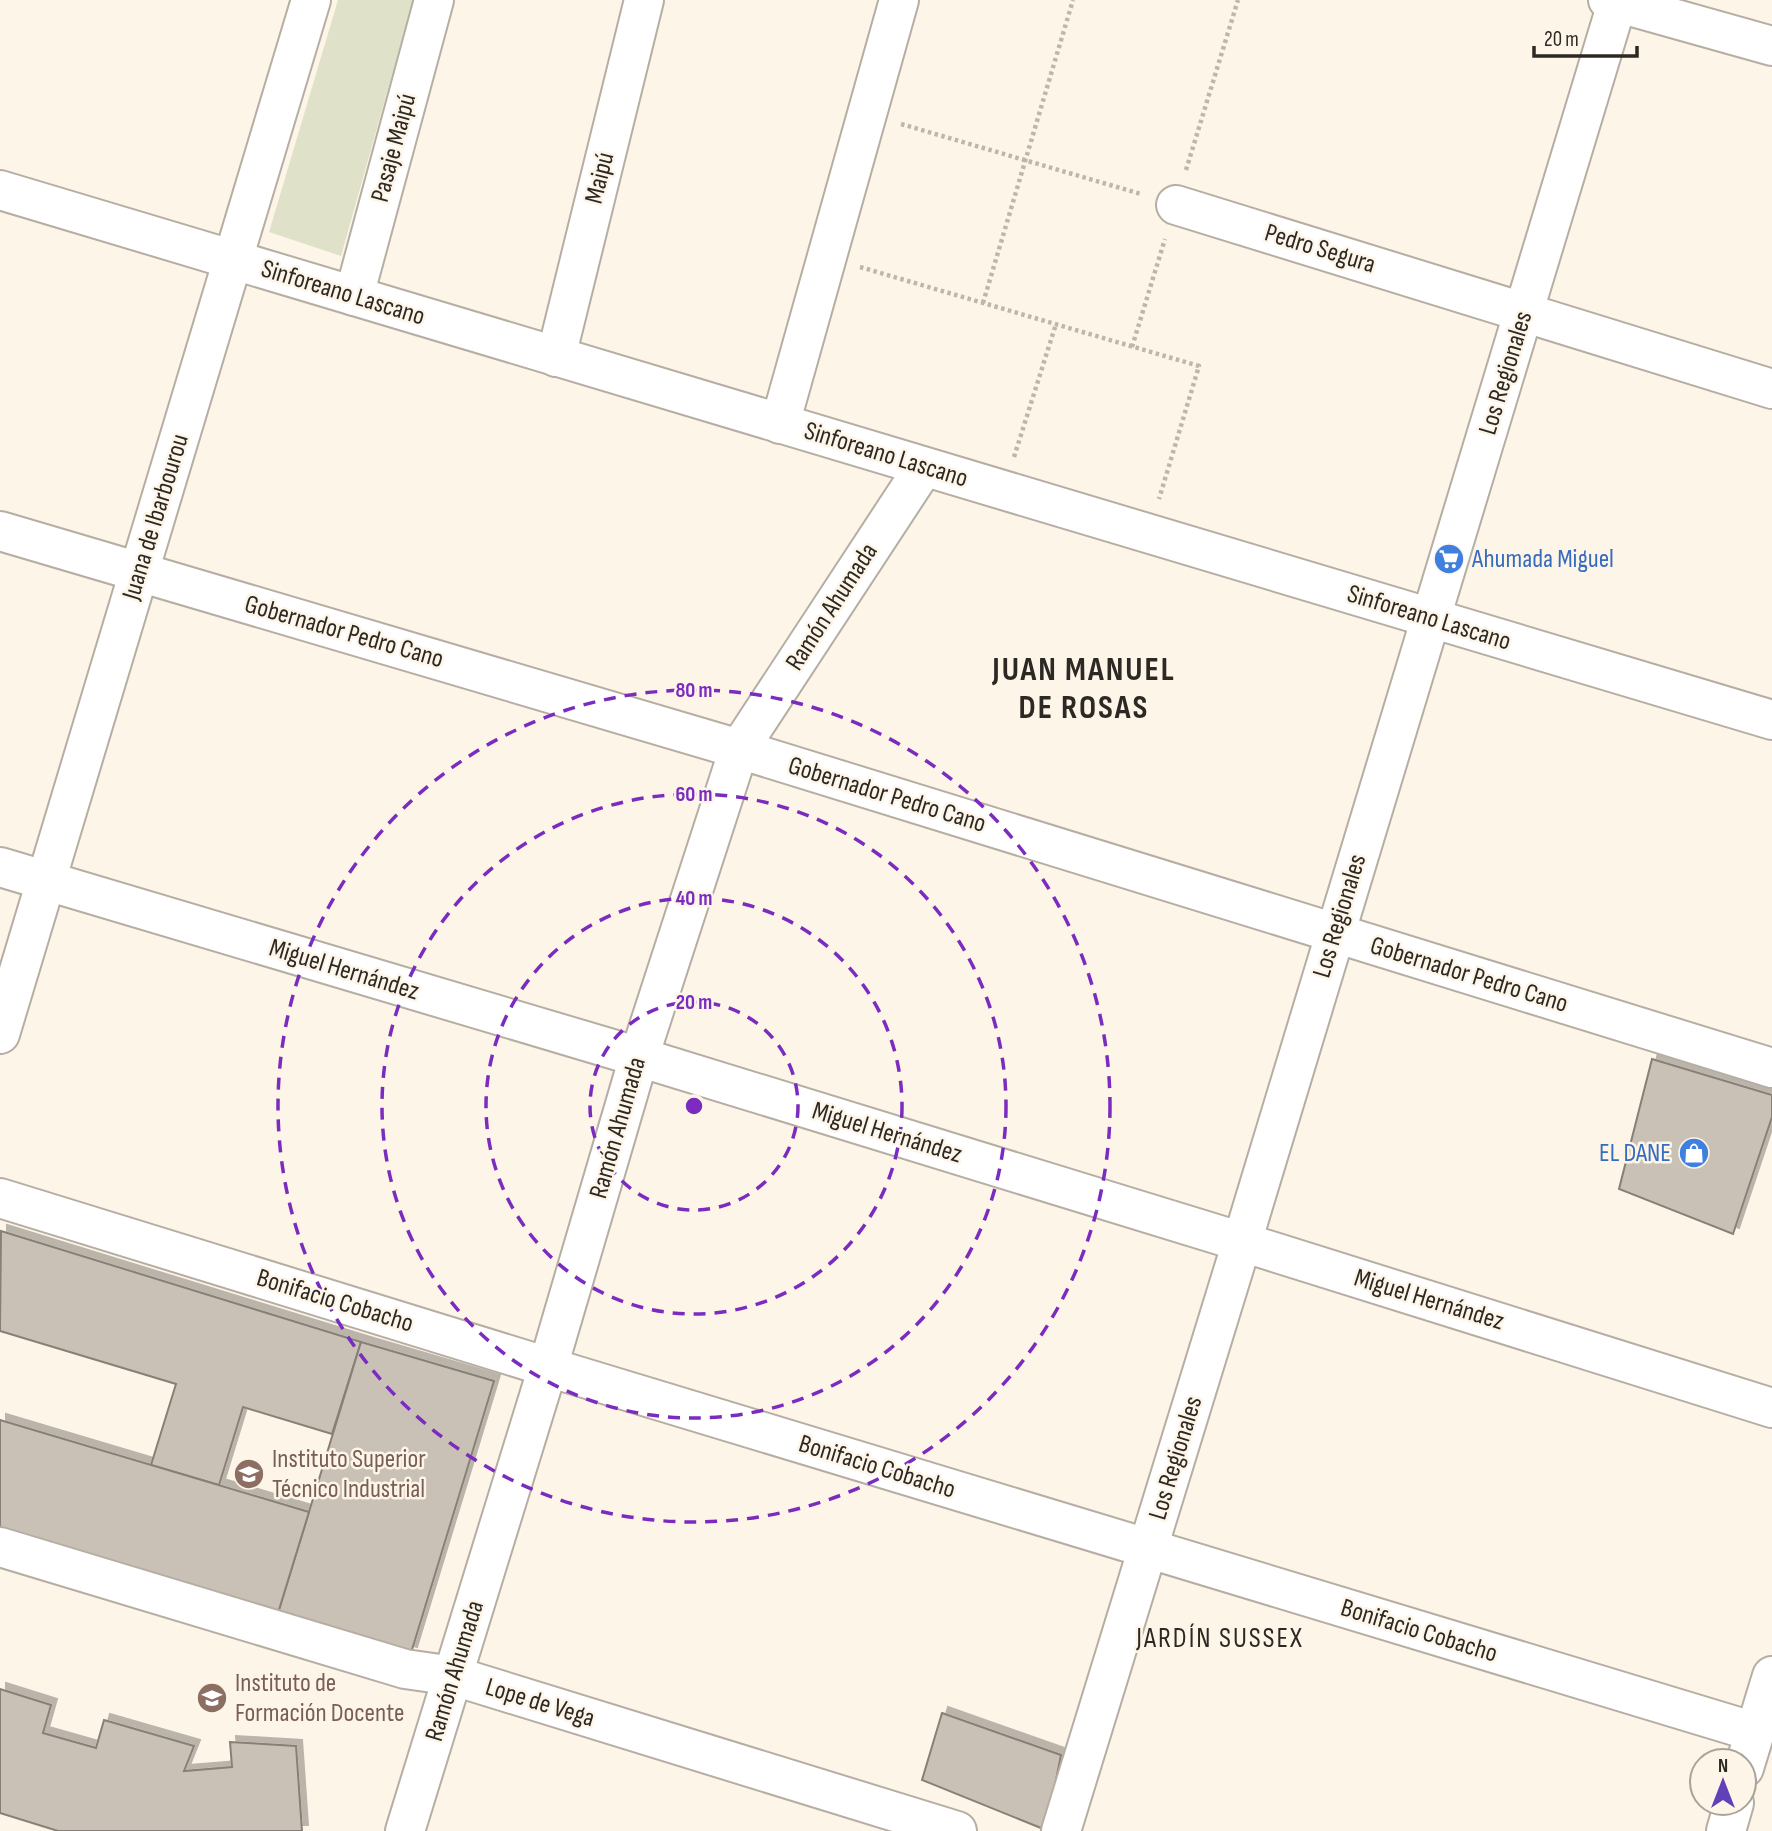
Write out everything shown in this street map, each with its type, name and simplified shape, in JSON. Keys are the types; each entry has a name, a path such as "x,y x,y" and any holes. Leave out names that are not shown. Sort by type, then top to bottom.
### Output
{"street":[{"name":"Juana de Ibarbourou","path":"0,1034 312,0"},
{"name":"Pasaje Maipú","path":"354,296 433,0"},
{"name":"Maipú","path":"556,357 644,0"},
{"path":"779,424 899,0"},
{"path":"1614,1 1772,46"},
{"name":"Los Regionales","path":"1062,1831 1524,311 1614,1"},
{"name":"Sinforeano Lascano","path":"0,190 1772,720"},
{"name":"Pedro Segura","path":"1176,205 1772,389"},
{"name":"Ramón Ahumada","path":"405,1831 548,1367 639,1057 739,749 924,467"},
{"name":"Gobernador Pedro Cano","path":"0,531 739,749 1772,1068"},
{"name":"Miguel Hernández","path":"0,867 639,1057 1772,1408"},
{"name":"Bonifacio Cobacho","path":"0,1198 1149,1550 1755,1732"},
{"name":"Lope de Vega","path":"0,1546 405,1669 454,1676 957,1831"},
{"path":"1750,1747 1772,1676"}],"path":[{"path":"983,303 1073,0"},
{"path":"867,114 1176,205"},
{"path":"826,257 1199,366 1149,534"},
{"path":"1003,490 1056,324"}],"green space":[{"path":"338,0 413,0 341,256 269,232"}],"building":[{"name":"EL DANE","path":"1652,1059 1772,1095 1772,1117 1733,1234 1619,1189"},
{"path":"1,1231 361,1342 332,1434 243,1407 219,1485 151,1465 176,1384 0,1331"},
{"path":"361,1342 494,1381 411,1653 278,1613"},
{"path":"0,1420 309,1512 278,1613 0,1530"},
{"path":"0,1689 51,1705 43,1733 96,1748 104,1720 194,1746 184,1771 232,1767 230,1742 296,1746 302,1831 58,1831 0,1813"},
{"path":"942,1713 1061,1755 1046,1830 922,1780"}],"place":[{"name":"Ahumada Miguel","path":"1449,559"},
{"name":"EL DANE","path":"1694,1153"},
{"name":"Instituto Superior Técnico Industrial","path":"249,1474"},
{"name":"Instituto de Formación Docente","path":"212,1698"}],"district":[{"name":"JUAN MANUEL DE ROSAS","path":"1084,689"},
{"name":"JARDÍN SUSSEX","path":"1220,1638"}]}
